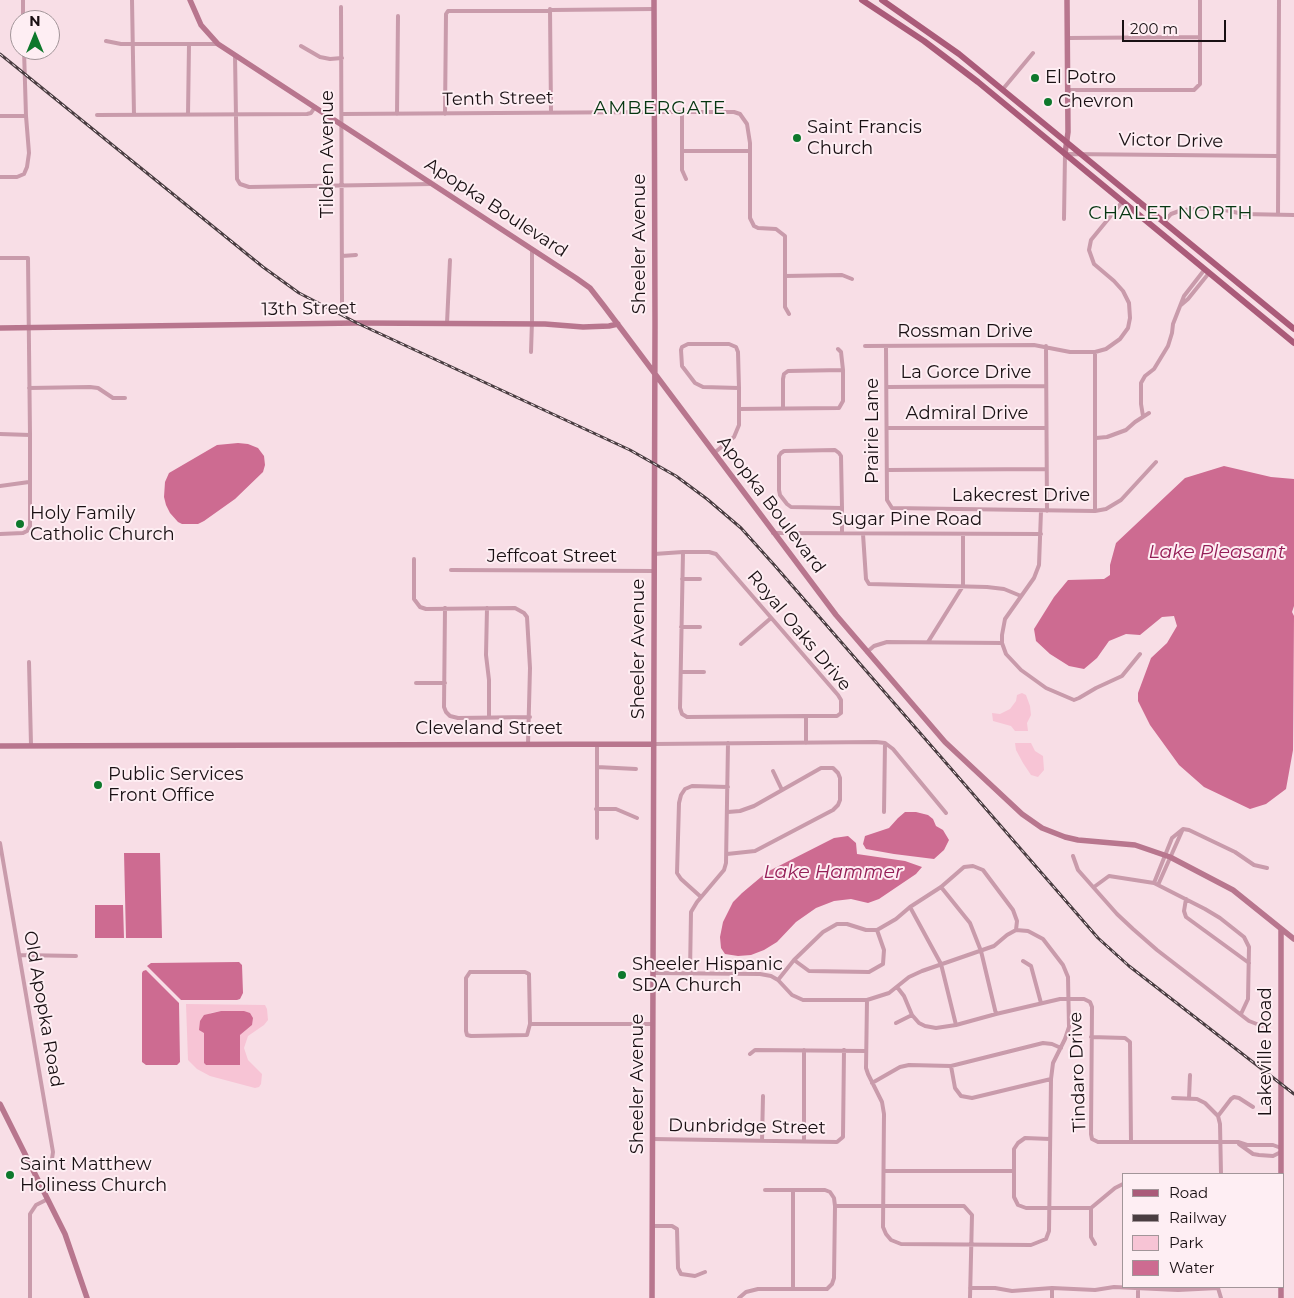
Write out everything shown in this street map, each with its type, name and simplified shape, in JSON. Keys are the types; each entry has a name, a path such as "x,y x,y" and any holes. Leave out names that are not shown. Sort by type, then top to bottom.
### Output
{"main road":[{"path":"862,0 924,40 1294,342"},
{"path":"882,0 930,32 1003,89 1294,329"},
{"path":"924,40 930,32"},
{"path":"996,97 1003,89"},
{"path":"1123,202 1132,200 1141,203"},
{"path":"1277,328 1283,321"}],"street":[{"path":"132,0 134,115"},
{"name":"Apopka Boulevard","path":"190,0 201,25 218,44 590,288 820,595 951,748 1022,814 1052,833 1071,839 1135,845 1168,856 1233,890 1294,940"},
{"name":"Sheeler Avenue","path":"652,1298 655,373 654,0"},
{"path":"1064,219 1068,90 1067,0"},
{"path":"1068,90 1194,90 1200,84 1200,0"},
{"path":"1278,215 1279,0"},
{"name":"Tilden Avenue","path":"341,7 342,302"},
{"path":"550,9 551,112"},
{"path":"445,114 446,14 448,11 654,9"},
{"path":"398,16 398,114"},
{"path":"1068,38 1200,37"},
{"path":"106,41 114,44 218,44"},
{"path":"188,115 190,44"},
{"path":"301,46 320,57 330,59 342,58"},
{"path":"1003,89 1033,53"},
{"path":"235,55 237,179 240,184 248,188 432,184"},
{"path":"0,178 17,177 24,174 29,153 24,60"},
{"path":"97,115 307,114 311,113 315,107"},
{"path":"682,112 682,170 686,179"},
{"name":"Tenth Street","path":"342,114 734,112 740,114 747,124 750,151"},
{"path":"0,116 26,116"},
{"path":"682,151 750,151 750,218 754,226 776,229 784,236 785,307 789,314"},
{"name":"Victor Drive","path":"1065,154 1278,156"},
{"path":"1095,511 1095,352 1106,349 1120,339 1128,328 1130,318 1129,302 1123,291 1094,264 1089,250 1092,240 1123,202"},
{"path":"1164,222 1171,214 1182,210 1216,208 1243,214 1294,215"},
{"path":"531,352 532,249"},
{"path":"342,256 356,255"},
{"path":"0,258 28,258 30,435 30,526 23,533 0,534"},
{"path":"446,323 450,260"},
{"path":"1143,416 1141,383 1145,376 1154,369 1168,346 1179,306 1184,296 1207,271"},
{"path":"785,276 842,275 852,279"},
{"name":"13th Street","path":"0,328 446,323 532,324 572,327 618,324"},
{"path":"714,454 734,437 739,425 739,388 738,352 734,344 688,344 682,347 682,366 695,383 702,387 739,388"},
{"name":"Rossman Drive","path":"865,346 1034,345 1070,352 1095,352"},
{"path":"1046,346 1047,511"},
{"name":"Prairie Lane","path":"886,347 887,500 892,508 897,510"},
{"path":"739,409 839,408 843,401 843,370 841,352 838,348"},
{"path":"784,409 783,379 784,374 788,371 843,370"},
{"name":"La Gorce Drive","path":"887,387 1046,386"},
{"path":"29,388 90,387 98,388 113,398 125,398"},
{"path":"1096,438 1107,437 1126,430 1149,413"},
{"name":"Admiral Drive","path":"887,428 1046,428"},
{"path":"0,434 30,435"},
{"path":"842,508 791,508 780,495 779,490 779,456 781,453 784,451 835,450 839,453 841,456 842,508 842,533"},
{"name":"Lakecrest Drive","path":"897,510 1095,511 1106,509 1121,500 1156,462"},
{"path":"887,470 1046,469"},
{"path":"0,486 29,482"},
{"path":"1041,511 1040,564 1034,578 1005,619 1002,627 1002,643 1006,654 1021,670 1046,688 1074,700 1122,676 1140,654"},
{"name":"Sugar Pine Road","path":"773,533 1041,534"},
{"path":"863,534 866,579 869,584 1004,589 1021,596"},
{"path":"928,642 963,586 963,534"},
{"name":"Royal Oaks Drive","path":"654,554 683,552 709,552 716,554 841,700 841,713 836,716 688,717 682,714 680,708 683,552"},
{"path":"414,558 413,594 416,604 426,609 515,608 527,617 530,668 528,744"},
{"name":"Jeffcoat Street","path":"451,570 654,571"},
{"path":"682,579 700,579"},
{"path":"446,608 444,707 450,716 458,718 530,717"},
{"path":"487,608 486,655 489,680 489,718"},
{"path":"741,644 771,618"},
{"path":"681,627 700,627"},
{"path":"867,652 878,644 887,642 1002,643"},
{"path":"29,662 31,745"},
{"path":"681,672 704,672"},
{"path":"416,683 445,683"},
{"path":"806,716 806,743"},
{"path":"690,973 691,912 724,870 727,854 728,743"},
{"path":"884,812 885,743"},
{"path":"885,743 893,749 946,814"},
{"name":"Cleveland Street","path":"0,746 885,743"},
{"path":"597,744 597,838"},
{"path":"597,767 636,769"},
{"path":"727,854 755,851 833,810 840,800 840,778 833,768 821,768 747,809 728,812"},
{"path":"773,771 782,790"},
{"path":"701,897 681,879 678,873 679,803 685,789 692,786 728,787"},
{"path":"596,809 616,809 637,818"},
{"path":"1156,884 1168,856 1183,829 1189,830 1235,852 1254,865 1266,868"},
{"name":"Old Apopka Road","path":"0,843 53,1152 52,1159 34,1171"},
{"path":"1073,856 1078,870 1117,914 1139,934 1241,1014 1262,1026"},
{"path":"778,980 794,960 823,932 837,924 848,924 866,930 877,930 941,888 964,868 973,866 983,870 1013,910 1017,921 1016,930"},
{"path":"1094,887 1105,877 1109,876 1156,884 1220,918 1244,937 1249,947 1248,999 1241,1014"},
{"path":"941,888 970,923 981,951 996,1014"},
{"path":"1186,899 1184,912 1186,917 1249,963"},
{"path":"910,907 941,964 956,1025"},
{"name":"Lakeville Road","path":"1281,929 1281,1173"},
{"path":"794,960 809,971 869,972 883,964 884,950 877,930"},
{"path":"654,973 760,974 771,976 778,980 792,996 803,1000 867,1000 889,993 909,977 994,946 1016,930 1028,931 1043,939 1063,965 1068,977 1069,1027 1053,1063 1051,1078 1049,1231 1046,1238 1041,1242 1031,1245 971,1245 901,1244 891,1240 883,1228 884,1114 882,1102 866,1068 867,1000"},
{"path":"20,955 76,956"},
{"path":"1023,961 1031,966 1041,1003"},
{"path":"470,972 525,972 528,974 530,1024 528,1035 524,1036 467,1035 466,978 468,974 470,972"},
{"path":"897,987 904,996 912,1015 919,1023 936,1028 956,1025 1041,1003 1068,999"},
{"name":"Tindaro Drive","path":"1068,999 1084,999 1090,1002 1092,1007 1092,1139 1098,1142 1238,1142 1247,1145 1273,1145 1281,1150"},
{"path":"896,1023 912,1015"},
{"path":"530,1024 653,1024"},
{"path":"1091,1038 1125,1038 1130,1042 1131,1142"},
{"path":"872,1083 900,1067 908,1065 951,1066 1043,1043 1061,1048"},
{"path":"750,1054 755,1050 866,1051"},
{"path":"804,1050 804,1141"},
{"name":"Dunbridge Street","path":"653,1139 837,1142 843,1137 844,1050"},
{"path":"951,1066 955,1088 961,1096 972,1098 1051,1078"},
{"path":"1190,1075 1190,1098"},
{"path":"762,1096 762,1141"},
{"path":"1218,1116 1230,1099 1234,1097 1253,1107"},
{"path":"1173,1098 1197,1099 1205,1103 1218,1116 1221,1142 1221,1173"},
{"path":"0,1104 72,1251 87,1298"},
{"path":"1050,1139 1025,1138 1014,1149 1014,1197 1018,1204 1026,1208 1090,1208 1122,1184"},
{"path":"1238,1142 1253,1154 1273,1156 1281,1150"},
{"path":"884,1171 1013,1172"},
{"path":"738,1298 752,1290 827,1289 832,1284 834,1278 835,1206 834,1198 830,1192 825,1190 765,1190"},
{"path":"793,1288 794,1190"},
{"path":"30,1298 30,1214 36,1205 48,1199"},
{"path":"835,1206 964,1206 972,1215 970,1298"},
{"path":"1090,1208 1091,1236 1095,1244"},
{"path":"653,1226 672,1226 677,1229 678,1268 681,1274 694,1276 705,1272"},
{"path":"970,1288 1095,1290 1122,1287"},
{"path":"1052,1288 1052,1298"},
{"path":"1151,1288 1178,1290 1218,1288"}],"green space":[{"path":"1022,693 1026,695 1030,706 1031,715 1027,723 1028,731 1015,731 1011,726 993,721 992,713 1000,714 1010,709 1016,701 1017,695"},
{"path":"1015,743 1031,743 1035,751 1043,756 1044,770 1038,777 1031,775 1016,750"},
{"path":"186,1004 265,1005 268,1020 248,1036 244,1048 248,1060 262,1074 259,1087 255,1088 210,1076 197,1069 188,1060","holes":["244,1011 252,1025 240,1035 240,1065 206,1065 204,1063 204,1033 210,1013"]}],"water":[{"path":"238,443 258,448 264,456 265,465 263,472 235,499 204,521 198,524 182,524 178,522 170,513 164,497 165,482 169,473 217,445"},
{"name":"Lake Pleasant","path":"1224,466 1271,477 1294,479 1294,606 1292,612 1294,616 1293,750 1286,789 1266,804 1250,809 1204,787 1179,765 1150,725 1138,701 1138,693 1151,658 1167,643 1177,626 1174,616 1162,617 1140,635 1126,634 1109,641 1097,658 1084,669 1069,666 1050,654 1036,641 1034,629 1054,597 1068,580 1104,579 1110,575 1110,565 1116,543 1185,478"},
{"path":"905,812 928,815 933,819 936,826 943,830 949,840 944,850 934,859 866,849 863,844 865,836 889,828"},
{"name":"Lake Hammer","path":"848,836 856,843 857,854 905,861 922,867 916,874 879,899 868,903 851,899 834,901 816,908 796,922 777,942 764,950 751,955 725,954 721,948 720,937 723,922 733,902 742,893 767,872 834,838"},
{"path":"124,853 160,853 162,938 126,938"},
{"path":"95,905 123,905 124,938 95,938"},
{"path":"239,962 242,965 243,993 240,999 237,1000 181,1000 147,966 151,963"},
{"path":"146,970 179,1003 180,1062 177,1065 146,1065 142,1062 142,973"},
{"path":"221,1011 244,1011 250,1013 253,1018 252,1025 240,1035 240,1065 206,1065 204,1063 204,1033 199,1030 200,1021 204,1015"}],"railway":[{"path":"0,54 263,267 299,293 357,323 630,450 676,476 707,499 741,528 776,567 1098,938 1129,966 1294,1094"}],"place":[{"name":"El Potro","path":"1035,78"},
{"name":"Chevron","path":"1048,102"},
{"name":"Saint Francis Church","path":"797,138"},
{"name":"Holy Family Catholic Church","path":"20,524"},
{"name":"Public Services Front Office","path":"98,785"},
{"name":"Sheeler Hispanic SDA Church","path":"622,975"},
{"name":"Saint Matthew Holiness Church","path":"10,1175"}],"district":[{"name":"AMBERGATE","path":"660,108"},
{"name":"CHALET NORTH","path":"1171,213"}]}
